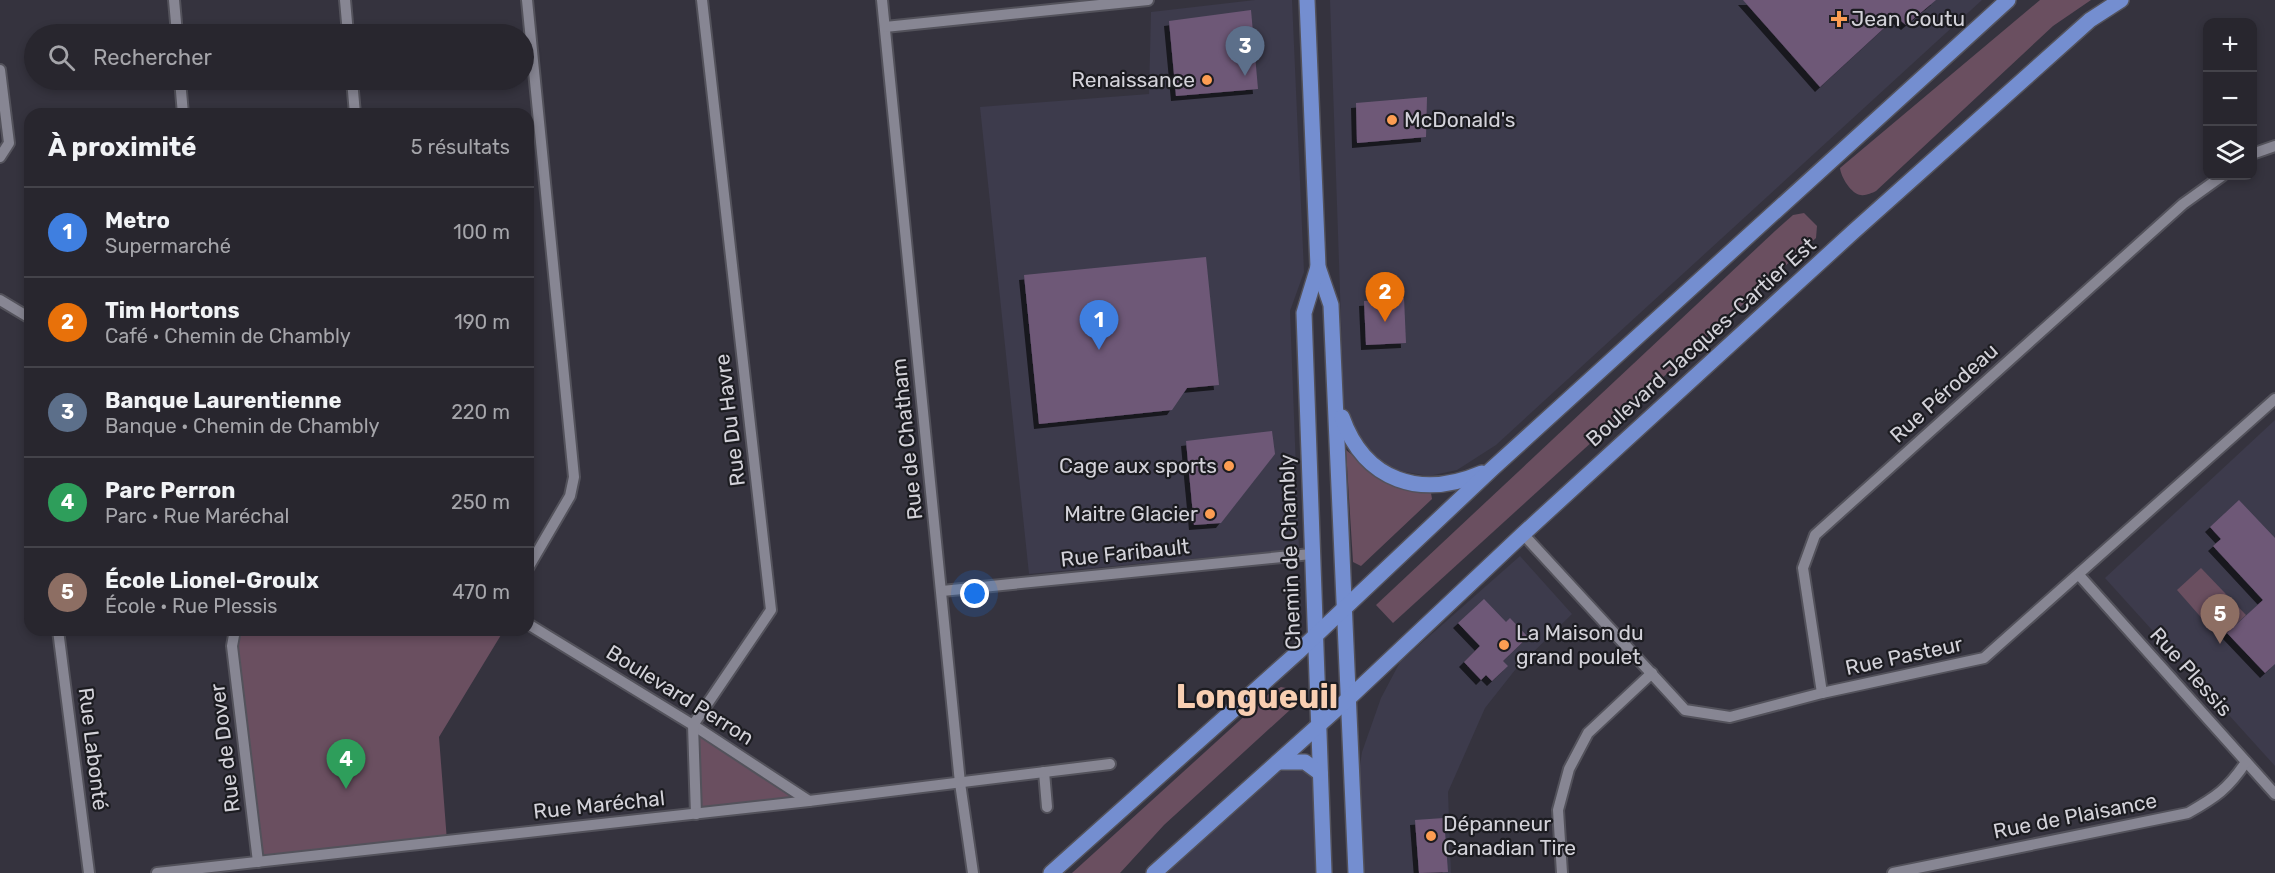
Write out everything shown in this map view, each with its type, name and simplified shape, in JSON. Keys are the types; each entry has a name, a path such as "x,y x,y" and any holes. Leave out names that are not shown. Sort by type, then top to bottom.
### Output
{"main road":[{"name":"Chemin de Chambly","path":"1307,0 1318,267 1331,305 1356,873"},
{"path":"1051,873 1315,637 1493,468 2008,0"},
{"name":"Boulevard Jacques-Cartier Est","path":"1154,873 1349,698 1522,534 1860,225 2090,20 2121,0"},
{"name":"Chemin de Chambly","path":"1318,267 1304,313 1324,873"},
{"path":"1336,400 1350,439 1368,462 1393,478 1425,486 1466,480 1493,468"},
{"path":"1278,762 1305,762 1320,773"}],"street":[{"path":"174,0 176,24"},
{"path":"345,0 347,24"},
{"path":"527,0 529,24"},
{"name":"Rue Du Havre","path":"693,725 771,610 702,0"},
{"name":"Rue de Chatham","path":"882,0 960,783 973,873"},
{"path":"885,27 1148,0"},
{"path":"0,70 9,143 0,157"},
{"path":"534,71 574,477 570,496 534,558"},
{"path":"181,90 182,108"},
{"path":"353,90 355,108"},
{"path":"2257,153 2275,146"},
{"name":"Rue Pérodeau","path":"1822,693 1803,568 1815,535 2174,212 2217,180"},
{"path":"0,300 24,314"},
{"name":"Rue Pasteur","path":"1522,534 1685,710 1730,717 1822,693 1984,658 2275,399"},
{"name":"Rue Faribault","path":"942,591 1311,554"},
{"name":"Rue Plessis","path":"2079,575 2275,794"},
{"name":"Boulevard Perron","path":"534,628 693,725 809,801"},
{"name":"Rue Labonté","path":"59,636 89,873"},
{"name":"Rue de Dover","path":"234,636 232,646 258,862"},
{"path":"1562,873 1558,810 1569,769 1588,733 1652,673"},
{"path":"693,725 696,814"},
{"name":"Rue de Plaisance","path":"1893,873 2188,813 2216,797 2231,784 2246,762"},
{"name":"Rue Maréchal","path":"157,873 696,814 1110,765"},
{"path":"1044,772 1047,807"}],"shaded area":[{"path":"1255,0 1292,0 1304,272 1290,311 1299,549 1029,574 980,107 1149,94 1151,12"},
{"path":"1330,0 1982,0 1496,445 1457,470 1429,476 1400,471 1375,458 1355,436 1344,409"},
{"path":"2040,0 2091,0 2053,26 1876,191 1863,195 1857,194 1850,188 1840,168"},
{"path":"1804,213 1817,226 1816,238 1393,623 1376,605 1775,231 1793,215"},
{"path":"2275,420 2275,766 2105,578"},
{"path":"1346,450 1386,477 1407,487 1431,493 1432,499 1361,566 1353,562"},
{"path":"1520,556 1572,614 1515,670 1485,708 1448,792 1451,873 1356,873 1353,812 1362,752 1381,698 1400,662"},
{"path":"2201,568 2246,615 2227,633 2206,623 2177,590"},
{"path":"236,636 500,636 439,737 447,841 258,862"},
{"path":"1281,687 1291,689 1295,702 1291,709 1164,825 1120,873 1072,873 1271,692"},
{"path":"693,725 809,801 696,814"},
{"path":"1278,762 1320,773 1324,873 1154,873"}],"building":[{"path":"1743,0 1936,0 1906,25 1896,17 1820,87"},
{"path":"1251,10 1258,89 1176,96 1169,21"},
{"path":"1427,97 1426,137 1357,143 1356,103"},
{"path":"1206,257 1219,385 1187,388 1172,410 1039,424 1024,275"},
{"path":"1404,298 1406,343 1366,345 1364,301"},
{"path":"1272,431 1275,454 1221,523 1194,525 1186,441"},
{"path":"2239,500 2275,538 2275,664 2265,673 2227,633 2263,600 2213,546 2221,539 2210,527"},
{"path":"1484,599 1506,622 1510,618 1528,637 1503,661 1508,666 1492,681 1486,675 1481,680 1464,662 1480,646 1458,623"},
{"name":"Dépanneur Canadian Tire","path":"1444,818 1448,872 1419,873 1415,820"}],"place":[{"name":"Jean Coutu","path":"1839,19"},
{"name":"Banque Laurentienne","path":"1245,76"},
{"name":"Renaissance","path":"1207,80"},
{"name":"McDonald's","path":"1392,120"},
{"name":"Tim Hortons","path":"1385,322"},
{"name":"Metro","path":"1099,350"},
{"name":"Cage aux sports","path":"1229,466"},
{"name":"Maitre Glacier","path":"1210,514"},
{"name":"École Lionel-Groulx","path":"2220,644"},
{"name":"La Maison du grand poulet","path":"1504,645"},
{"name":"Parc Perron","path":"346,789"},
{"name":"Dépanneur Canadian Tire","path":"1431,836"}],"district":[{"name":"Longueuil","path":"1257,696"}]}
